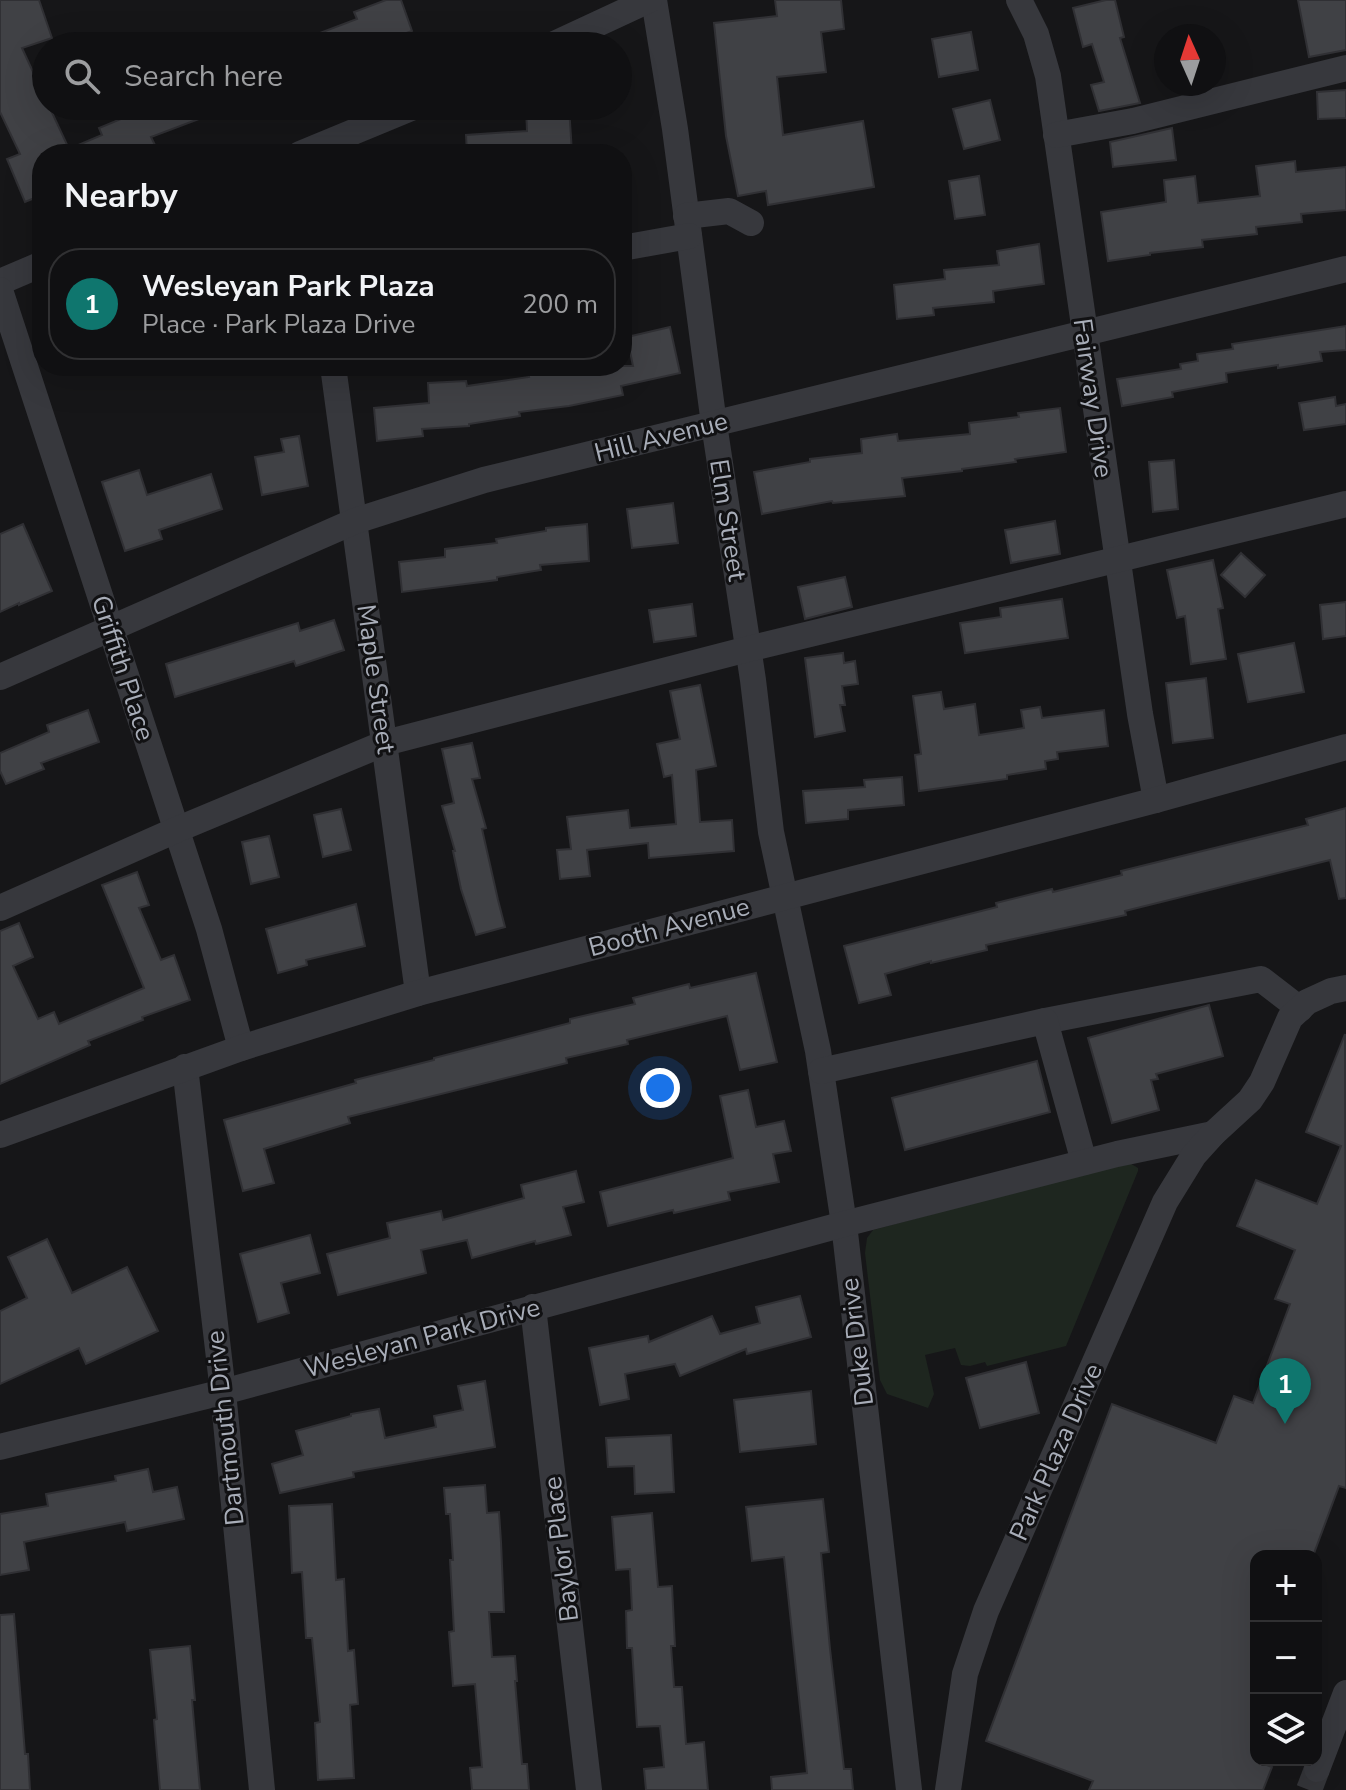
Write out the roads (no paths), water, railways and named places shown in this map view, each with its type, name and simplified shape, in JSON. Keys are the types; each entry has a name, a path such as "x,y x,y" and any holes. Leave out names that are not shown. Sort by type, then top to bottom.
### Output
{"street":[{"path":"581,32 651,0"},
{"name":"Elm Street","path":"651,0 675,129 771,832 785,897"},
{"name":"Fairway Drive","path":"1019,0 1036,34 1048,76 1117,560 1156,800"},
{"path":"1056,135 1133,121 1346,68"},
{"path":"326,144 383,120"},
{"path":"632,245 729,211 751,223"},
{"path":"0,282 32,268"},
{"name":"Hill Avenue","path":"0,677 355,521 484,480 1346,269"},
{"name":"Griffith Place","path":"0,290 209,929 241,1048"},
{"name":"Maple Street","path":"334,376 418,993"},
{"path":"0,908 385,743 748,649 1346,504"},
{"name":"Booth Avenue","path":"0,1135 185,1067 418,993 1156,800 1346,747"},
{"name":"Duke Drive","path":"785,897 821,1071 844,1224 909,1790"},
{"path":"821,1071 1045,1021 1261,979 1300,1009"},
{"name":"Park Plaza Drive","path":"948,1790 965,1674 986,1611 1165,1202 1194,1155 1250,1100 1262,1082 1290,1018 1307,1002 1346,988"},
{"path":"1045,1021 1084,1162"},
{"name":"Dartmouth Drive","path":"185,1067 223,1392 262,1790"},
{"path":"844,1224 1084,1162 1213,1134"},
{"name":"Wesleyan Park Drive","path":"0,1447 223,1392 844,1224"},
{"name":"Baylor Place","path":"533,1307 589,1790"},
{"path":"1317,1769 1346,1693"}],"tunnel":[{"path":"1309,1790 1317,1769"}],"place":[{"name":"Wesleyan Park Plaza","path":"1285,1424"}]}
